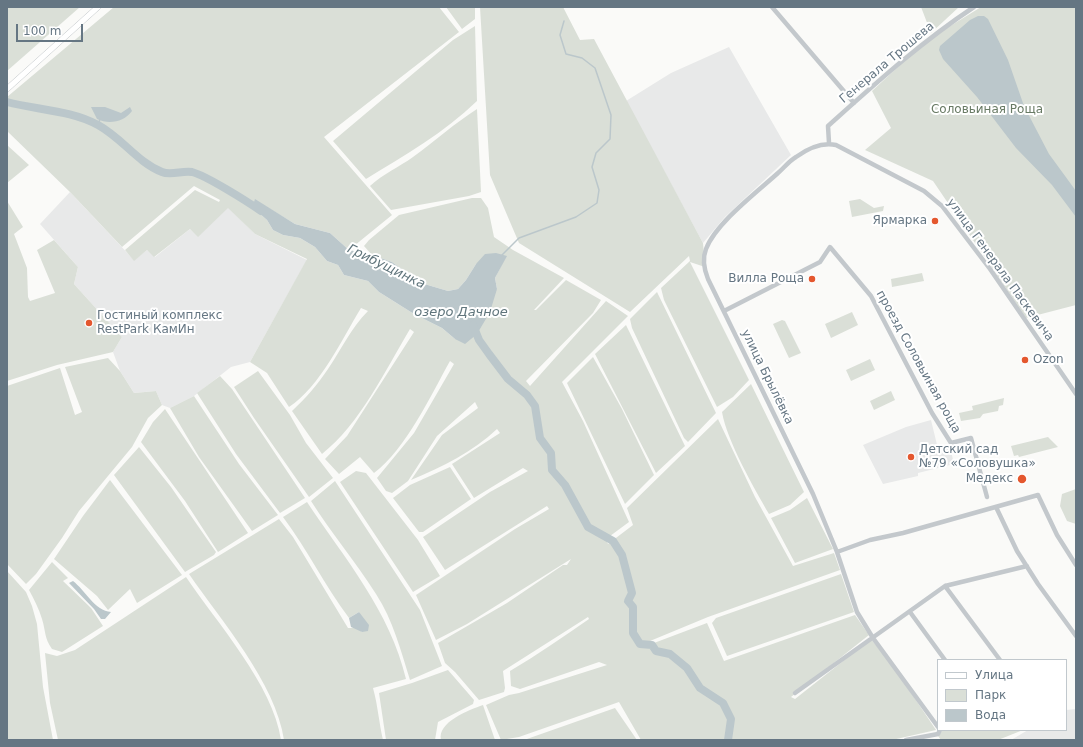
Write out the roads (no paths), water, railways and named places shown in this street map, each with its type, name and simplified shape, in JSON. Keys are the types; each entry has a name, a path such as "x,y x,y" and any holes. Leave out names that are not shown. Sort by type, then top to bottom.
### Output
{"main road":[{"path":"7,89 98,7"}],"street":[{"path":"772,7 854,103"},
{"name":"Генерала Трошева","path":"829,143 828,126 911,53 974,7"},
{"name":"улица Брылёвка","path":"829,143 815,146 796,156 740,207 713,236 705,254 704,269 813,494 837,552 857,612 873,638 937,726"},
{"name":"улица Генерала Паскевича","path":"829,143 836,144 924,191 942,206 990,269 1076,394"},
{"name":"проезд Соловьиная роща","path":"724,311 820,262 830,247 871,296 932,413 951,443 971,438 986,497"},
{"path":"837,552 870,540 903,533 1038,495 1057,535 1076,565"},
{"path":"996,507 1017,551 1076,636"},
{"path":"795,693 945,586 1027,566"},
{"path":"945,586 999,659"},
{"path":"910,612 944,659"},
{"path":"906,740 938,734 940,731"}],"water":[{"path":"978,16 984,16 988,19 1008,60 1024,106 1049,154 1076,191 1076,217 1052,185 1016,148 977,97 943,59 939,50 940,46 970,20"},
{"path":"91,107 105,107 121,113 130,107 132,111 121,120 106,122 97,119"},
{"name":"озеро Дачное","path":"255,199 295,224 330,233 349,250 372,255 392,262 421,283 448,291 458,289 485,254 496,253 507,256 495,278 497,289 490,312 477,334 465,344 455,339 442,328 414,314 379,292 368,281 344,275 338,265 327,261 315,247 300,238 283,235 273,230 267,220 252,207"},
{"path":"73,581 95,604 105,611 111,612 105,619 101,619 94,609 69,583"},
{"path":"359,612 369,625 368,631 362,632 351,627 349,618"}],"waterway":[{"path":"501,256 519,238 576,217 597,203 599,190 592,167 596,153 610,139 611,115 595,68 582,58 566,54 560,35 564,21"},
{"name":"Грибущинка","path":"7,102 65,113 88,120 107,130 153,168 166,173 192,172 199,174 261,211"},
{"name":"Грибущинка","path":"98,125 100,119"},
{"name":"Грибущинка","path":"473,325 479,340 508,379 527,395 535,406 540,438 551,453 552,470 565,485 588,527 613,541 622,555 632,593 628,601 633,607 633,633 640,644 652,645 656,651 670,654 687,668 700,688 723,703 731,719 728,740"}],"place":[{"name":"Ярмарка","path":"935,221"},
{"name":"Вилла Роща","path":"812,279"},
{"name":"Гостиный комплекс RestPark КамИн","path":"89,323"},
{"name":"Ozon","path":"1025,360"},
{"name":"Детский сад №79 «Соловушка»","path":"911,457"},
{"name":"Медекс","path":"1022,479"}],"park label":[{"name":"Соловьиная Роща","path":"987,110"}]}
